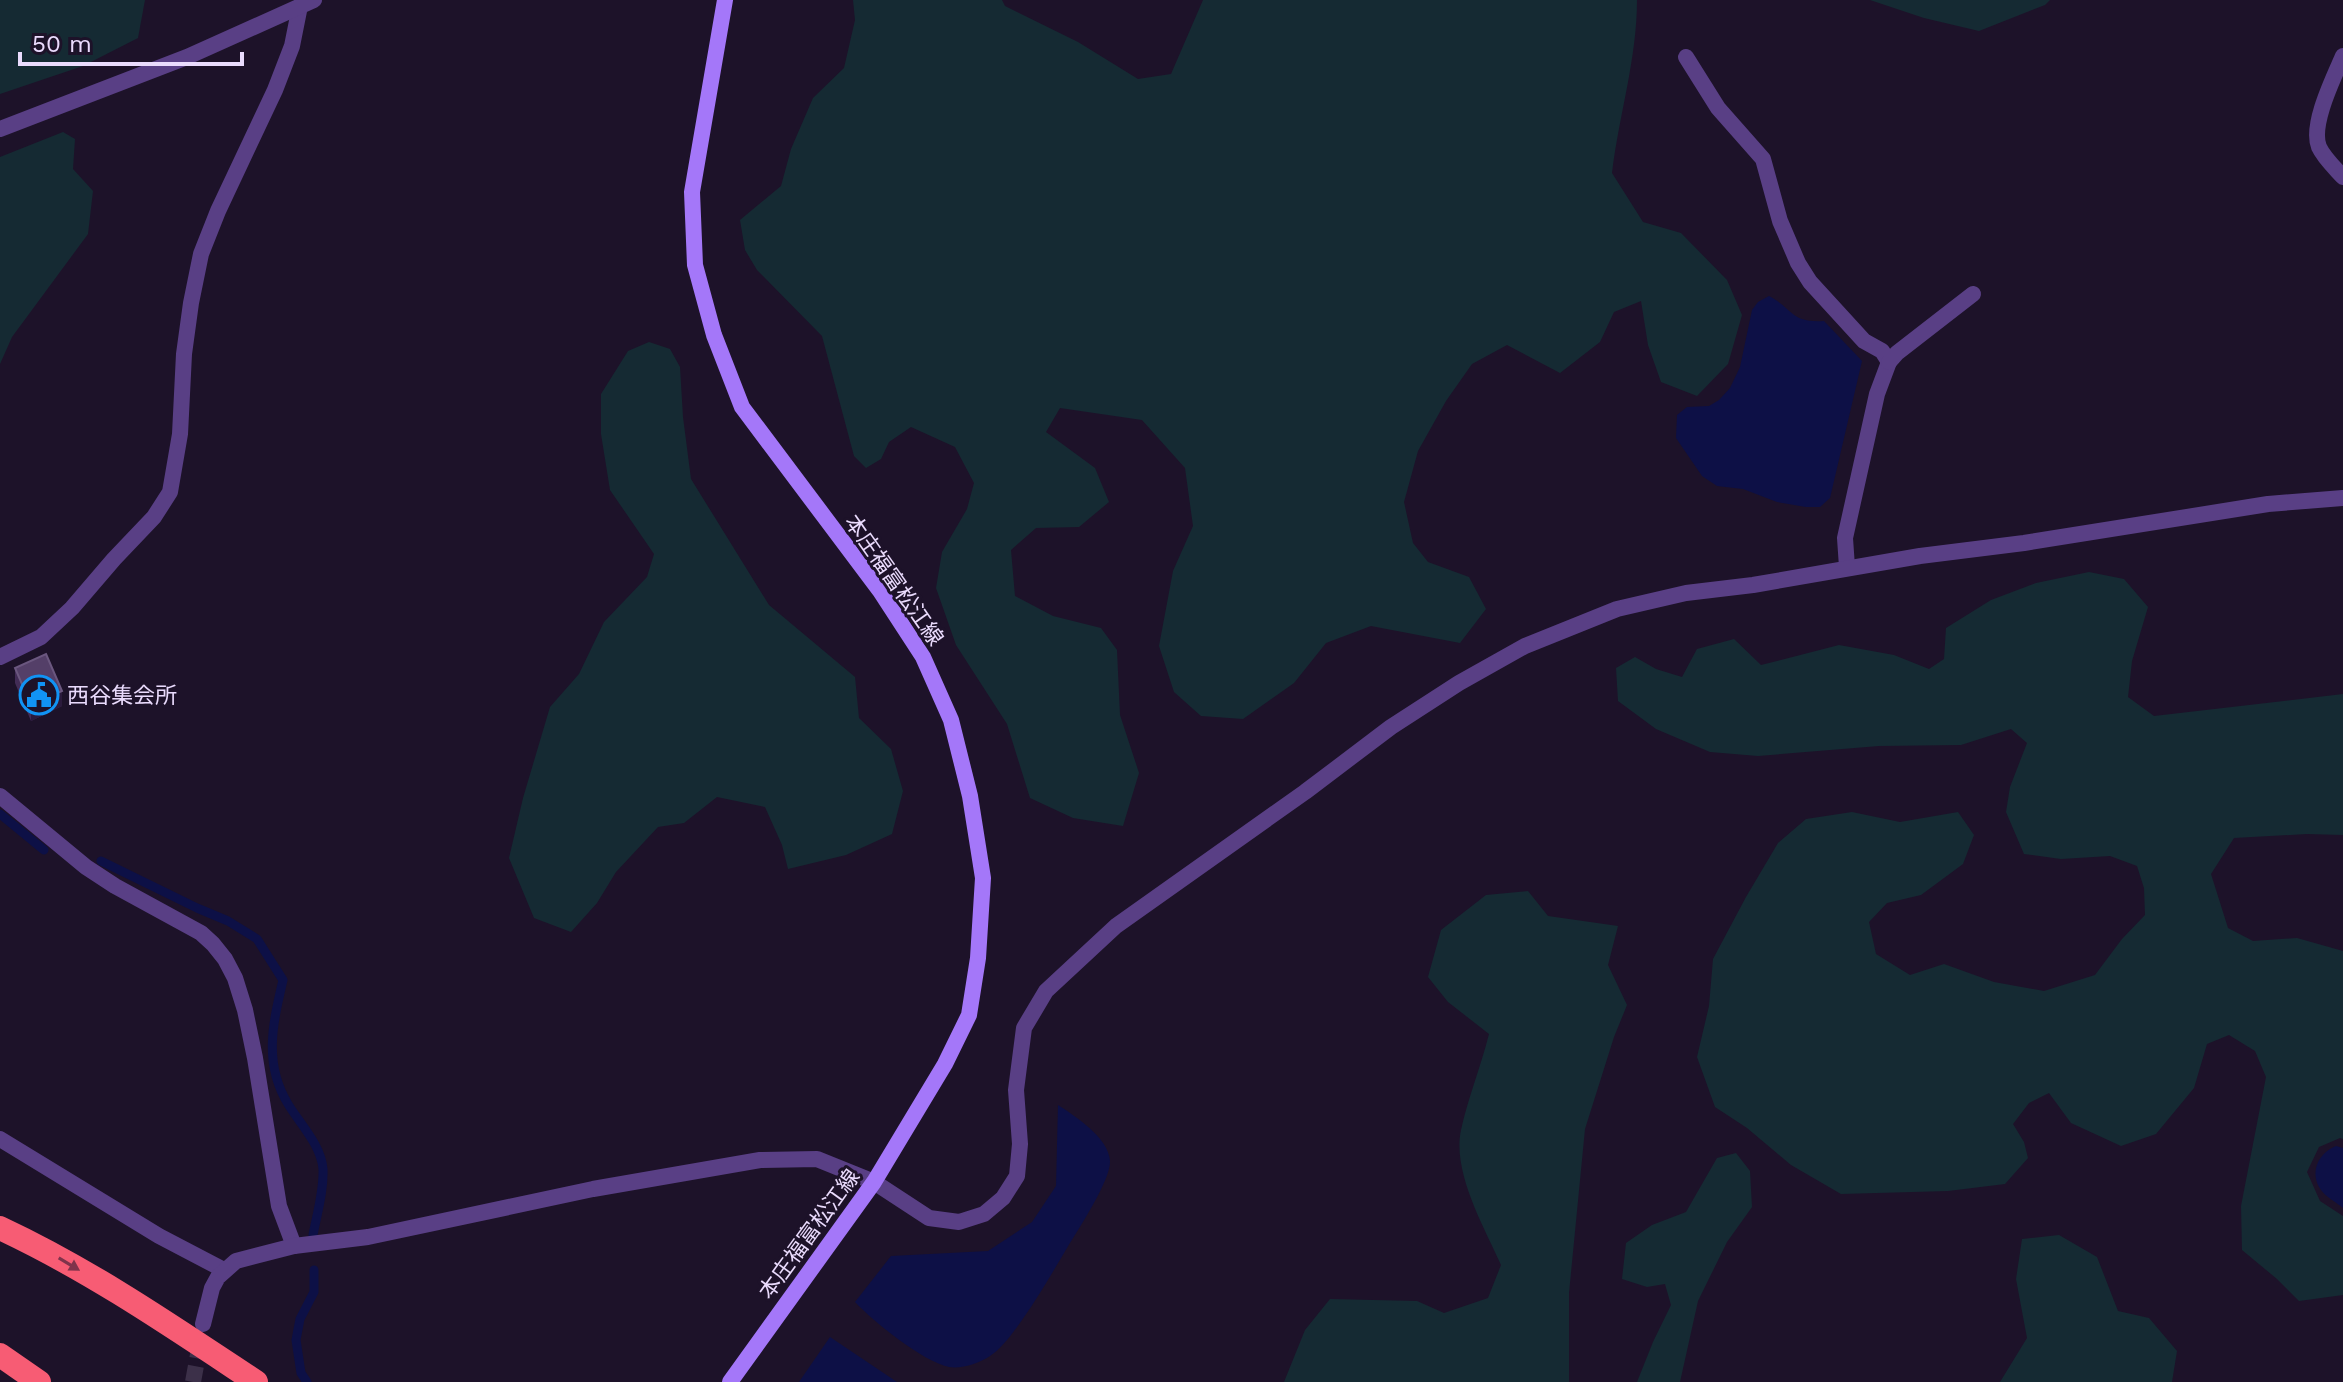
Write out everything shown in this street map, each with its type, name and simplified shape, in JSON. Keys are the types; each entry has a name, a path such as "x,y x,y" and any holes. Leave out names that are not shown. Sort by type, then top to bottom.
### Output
{"highway":[{"path":"0,1228 39,1246 146,1309 256,1382"},
{"path":"0,1355 39,1382"}],"main road":[{"name":"本庄福富松江線","path":"725,0 692,192 695,265 714,335 742,407 880,591 923,657 951,720 970,796 983,878 978,958 969,1015 945,1064 874,1182 730,1382"}],"street":[{"path":"0,129 187,57 307,3"},
{"path":"0,657 41,637 72,608 154,517 170,492 180,434 184,354 201,254 275,90 307,3"},
{"path":"2343,56 2331,85 2317,132 2317,143 2343,177"},
{"path":"1686,57 1718,108 1763,159 1780,221 1810,282 1864,341 1882,351 1889,362"},
{"path":"1847,567 1845,538 1877,394 1889,362 1973,294"},
{"path":"203,1324 212,1288 224,1270 236,1261 294,1246 368,1237 593,1189 760,1160 817,1159 874,1182 929,1218 959,1222 984,1214 1003,1198 1017,1176 1020,1144 1016,1090 1024,1028 1046,991 1116,926 1391,727 1459,683 1525,646 1617,609 1686,593 2268,504 2343,498"},
{"path":"0,796 29,822 115,886 201,933 225,959 245,1010 279,1206 294,1246"},
{"path":"0,1139 159,1236 224,1270"}],"shaded area":[{"path":"0,0 145,0 138,38 83,66 0,94"},
{"path":"853,0 1002,0 1005,6 1078,42 1138,79 1171,74 1203,0 1637,0 1631,65 1612,173 1643,222 1681,233 1727,280 1742,315 1728,364 1697,396 1661,382 1648,345 1641,301 1614,312 1600,342 1560,373 1507,345 1472,364 1446,401 1418,451 1404,502 1413,543 1428,562 1469,577 1486,609 1460,643 1371,626 1326,643 1294,683 1243,719 1201,716 1174,692 1159,646 1173,571 1193,526 1185,468 1142,420 1060,408 1046,432 1095,468 1109,502 1079,527 1036,528 1011,550 1015,596 1053,616 1101,628 1117,650 1120,715 1139,773 1123,826 1073,818 1030,798 1007,724 956,645 936,588 942,552 967,509 974,483 955,447 911,427 889,442 881,459 866,468 854,456 822,336 757,270 745,250 740,220 781,186 791,149 813,98 844,68 855,20"},
{"path":"1870,0 2050,0 2045,5 1979,31 1924,18"},
{"path":"63,132 75,139 73,169 93,191 88,234 12,337 0,364 0,157"},
{"path":"1769,296 1798,317 1824,321 1862,361 1830,498 1820,507 1777,502 1743,489 1717,486 1702,476 1676,438 1677,415 1687,407 1709,406 1730,388 1740,367 1752,310"},
{"path":"649,342 670,349 680,367 691,479 769,605 855,677 859,718 891,749 903,791 892,834 846,855 788,869 782,845 765,807 717,797 684,823 658,827 616,872 597,903 571,932 534,918 509,858 550,707 579,674 604,622 647,577 654,554 610,490 601,434 601,394 628,351"},
{"path":"2089,572 2124,579 2148,607 2132,661 2128,697 2154,716 2343,694 2343,835 2234,838 2211,874 2228,928 2253,941 2297,938 2343,951 2343,1139 2319,1147 2307,1172 2320,1201 2343,1216 2343,1295 2299,1301 2242,1250 2241,1206 2266,1077 2255,1051 2229,1035 2207,1044 2194,1088 2156,1134 2121,1146 2071,1123 2049,1093 2029,1103 2013,1124 2024,1142 2028,1158 2005,1184 1948,1191 1841,1194 1791,1165 1747,1128 1715,1107 1697,1057 1709,1006 1713,959 1778,843 1806,819 1852,812 1900,822 1958,812 1974,835 1963,864 1921,895 1887,903 1869,922 1876,954 1910,975 1944,964 1994,982 2044,991 2095,975 2145,915 2144,888 2137,866 2110,856 2061,859 2024,854 2006,812 2010,787 2027,743 2011,729 1961,745 1879,746 1758,756 1710,752 1656,729 1618,701 1616,668 1635,657 1656,669 1682,677 1697,649 1734,639 1761,665 1839,645 1894,655 1929,669 1944,659 1946,628 1991,600 2036,583"},
{"path":"1528,891 1548,916 1618,926 1608,965 1627,1005 1585,1129 1569,1293 1569,1382 1284,1382 1305,1330 1330,1299 1417,1301 1444,1313 1488,1298 1501,1265 1471,1199 1459,1146 1464,1118 1489,1034 1448,1002 1428,977 1441,930 1486,895"},
{"path":"1058,1105 1090,1128 1108,1152 1109,1169 1100,1192 1010,1337 986,1359 976,1363 949,1367 938,1363 899,1340 855,1302 891,1256 988,1251 1032,1222 1056,1186"},
{"path":"2336,1146 2343,1148 2343,1208 2323,1193 2316,1177 2320,1159"},
{"path":"1736,1153 1750,1171 1752,1207 1727,1242 1698,1301 1680,1382 1637,1382 1671,1305 1665,1284 1647,1287 1622,1279 1626,1243 1652,1225 1686,1212 1717,1158"},
{"path":"2059,1235 2097,1257 2118,1311 2149,1318 2177,1351 2172,1382 2000,1382 2027,1338 2016,1279 2022,1239"},
{"path":"830,1337 897,1382 799,1382"}],"building":[{"path":"46,654 62,691 31,705 15,668"}],"waterway":[{"path":"0,814 44,850"},
{"path":"101,861 228,921 257,939 283,980 274,1027 273,1058 280,1089 314,1143 321,1160 322,1185 313,1235"},
{"path":"307,1382 301,1373 296,1340 300,1319 314,1292 314,1270"}],"tunnel":[{"path":"193,1382 201,1338"}],"place":[{"name":"西谷集会所","path":"39,695"}]}
